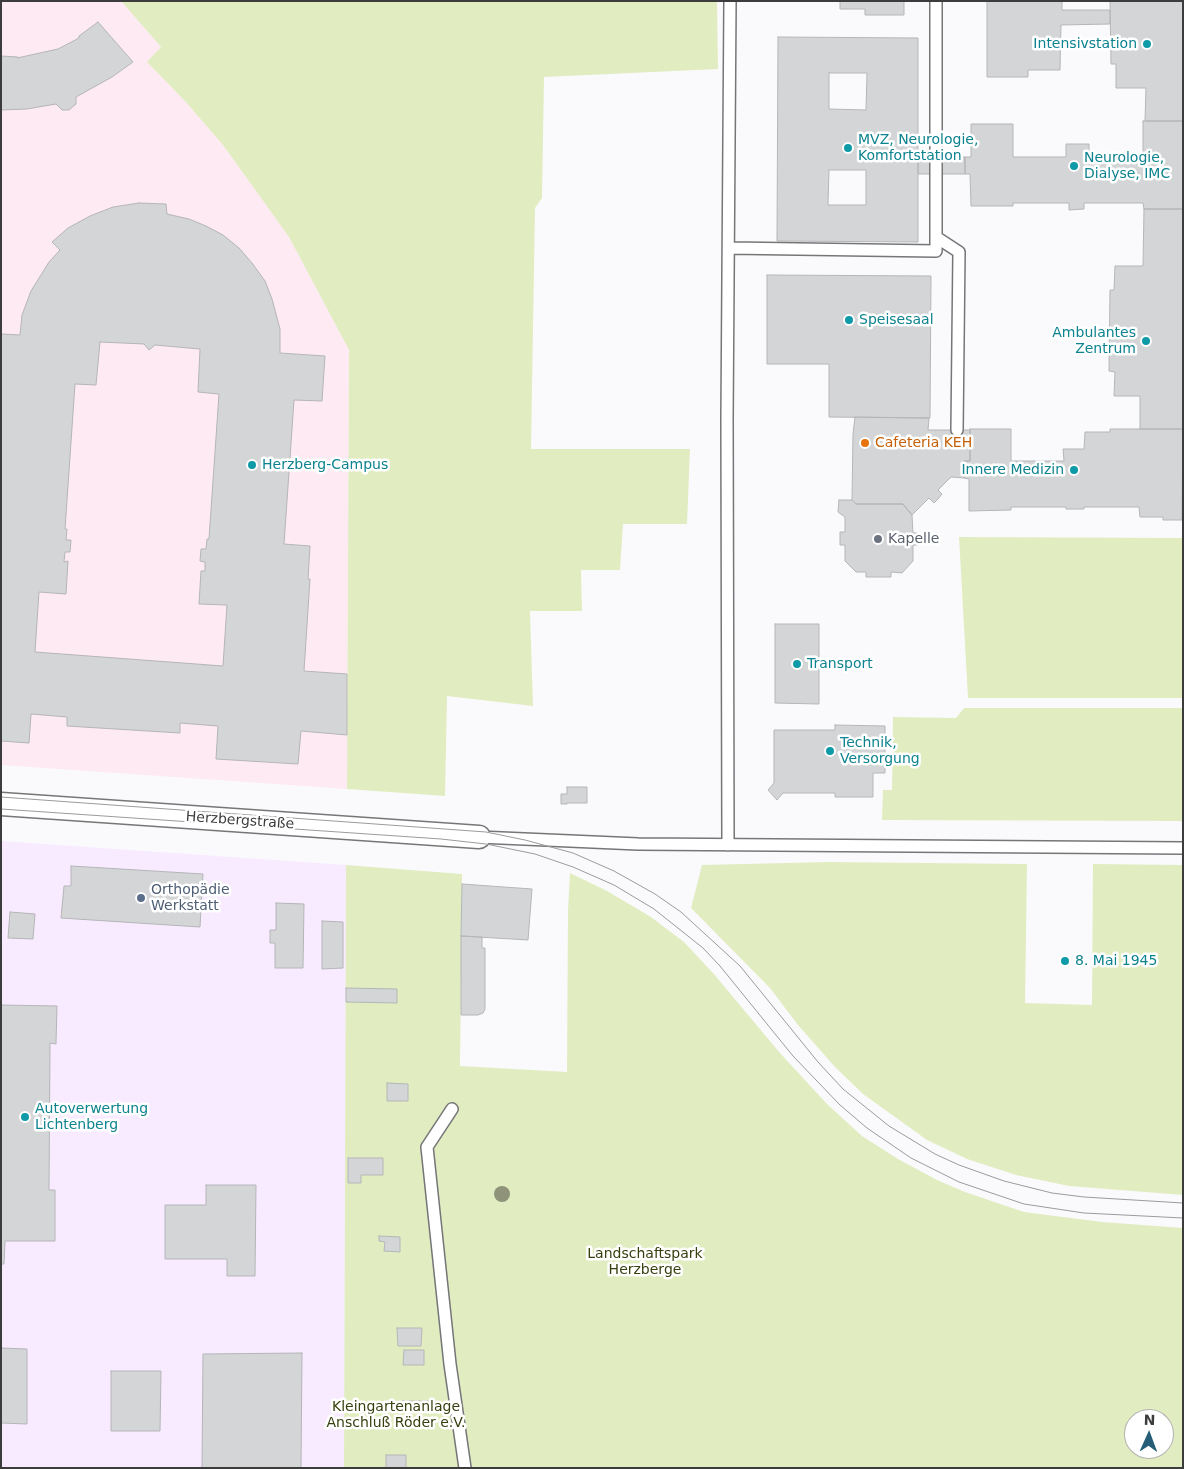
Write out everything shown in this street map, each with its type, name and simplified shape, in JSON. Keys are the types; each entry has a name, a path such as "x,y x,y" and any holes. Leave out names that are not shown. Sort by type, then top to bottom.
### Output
{"street":[{"name":"Herzbergstraße","path":"1,804 479,837"}],"lane":[{"path":"728,845 727,418 730,1"},
{"path":"729,248 936,251 936,1"},
{"path":"936,237 959,252 957,430"},
{"path":"479,837 638,844 1183,848"},
{"path":"452,1109 427,1147 450,1364 465,1468"}],"shaded area":[{"path":"1,1 121,1 161,47 148,63 184,100 223,145 289,237 349,350 347,789 1,765"},
{"path":"1,841 346,865 344,1468 1,1468"}],"green space":[{"path":"121,1 717,1 718,69 544,77 542,198 535,208 531,449 690,449 687,524 623,524 620,570 581,570 582,611 530,611 533,706 447,696 445,796 347,789 349,350 289,237 223,145 184,100 147,62 161,47"},
{"path":"959,537 1183,538 1183,698 968,698"},
{"path":"964,708 1183,708 1183,821 882,820 883,790 892,790 893,717 956,718"},
{"path":"827,862 1027,864 1025,1003 1092,1005 1093,864 1183,865 1183,1195 1069,1186 1016,1175 967,1159 927,1140 863,1094 835,1067 798,1025 770,988 691,908 702,865"},
{"name":"Landschaftspark Herzberge","path":"346,865 462,874 460,1066 567,1072 570,873 607,891 651,917 684,942 827,1104 862,1136 898,1159 937,1180 965,1192 1024,1212 1102,1222 1183,1228 1183,1468 344,1468"}],"building":[{"path":"840,1 904,1 904,15 865,15 865,9 840,9"},
{"path":"987,1 1062,1 1062,10 1110,10 1110,24 1061,25 1060,70 1028,70 1028,77 987,77"},
{"name":"Intensivstation","path":"1110,1 1183,1 1183,121 1145,121 1146,88 1116,88 1116,64 1111,64"},
{"path":"98,22 133,62 112,77 76,97 76,104 69,110 62,110 56,104 27,109 1,110 1,56 17,58 58,49 79,38 79,36"},
{"name":"MVZ, Neurologie, Komfortstation","path":"778,37 918,38 918,242 777,241","holes":["829,73 867,73 866,110 829,109","829,170 866,170 866,205 828,205"]},
{"name":"Neurologie, Dialyse, IMC","path":"1143,121 1183,121 1183,209 1144,209 1143,203 1084,203 1084,209 1069,210 1069,203 1013,203 1013,206 971,206 970,174 965,174 965,157 971,157 971,124 1013,124 1013,157 1066,157 1066,144 1089,144 1089,156 1143,157"},
{"path":"918,157 965,157 965,174 918,174"},
{"name":"Herzberg-Campus","path":"139,203 166,204 167,214 189,219 223,235 239,248 265,281 280,329 280,353 325,356 322,401 294,400 284,544 310,546 308,579 310,579 304,671 347,674 347,735 301,731 298,764 216,759 218,726 180,723 180,733 67,726 67,717 31,714 29,743 1,741 1,334 20,335 22,315 31,291 49,262 60,250 52,242 68,228 90,216 113,207","holes":["100,342 144,344 149,350 155,345 200,349 198,392 219,394 209,539 207,539 206,549 201,549 200,561 205,562 205,571 201,571 199,604 227,605 223,666 35,652 39,592 66,594 68,561 64,562 65,552 70,552 71,540 66,540 67,529 65,529 75,384 96,385"]},
{"name":"Ambulantes Zentrum","path":"1144,209 1183,209 1183,429 1140,429 1140,396 1114,396 1115,372 1109,371 1110,290 1114,290 1115,266 1143,266"},
{"name":"Speisesaal","path":"767,275 931,276 930,418 829,417 829,364 767,364"},
{"path":"855,417 929,418 928,430 970,430 970,461 964,461 964,478 951,477 938,490 942,494 934,503 929,498 912,515 903,504 856,504 852,500"},
{"name":"Innere Medizin","path":"970,429 1011,429 1011,461 1064,461 1063,449 1084,449 1085,432 1110,432 1110,429 1183,429 1182,520 1163,520 1163,517 1140,517 1139,507 1084,507 1084,509 1066,509 1066,507 1011,507 1011,510 969,511 969,479 964,478 964,461 970,461"},
{"name":"Kapelle","path":"839,500 852,500 856,504 903,504 912,515 913,533 917,533 917,545 913,545 913,561 902,573 891,572 891,577 866,577 866,572 856,572 845,561 845,545 840,545 840,532 845,532 845,517 838,512"},
{"name":"Transport","path":"775,624 819,624 819,704 775,703"},
{"name":"Technik, Versorgung","path":"835,725 885,726 885,773 873,773 873,797 835,797 835,793 783,793 777,800 768,790 774,783 774,730 835,730"},
{"path":"567,787 587,787 587,803 561,804 561,794 567,794"},
{"path":"71,866 203,874 200,927 61,918 64,886 71,886"},
{"path":"462,884 532,889 528,940 461,936"},
{"path":"276,903 304,904 303,968 275,968 275,943 270,943 270,930 276,930"},
{"path":"10,912 35,914 33,939 8,938"},
{"path":"322,921 343,922 343,968 322,969"},
{"path":"461,936 482,937 482,948 485,948 485,1009 483,1013 478,1015 461,1015"},
{"path":"346,988 397,989 397,1003 346,1002"},
{"name":"Autoverwertung Lichtenberg","path":"1,1005 57,1006 56,1044 50,1043 49,1190 55,1190 55,1241 5,1241 4,1264 1,1264"},
{"path":"387,1083 408,1084 408,1101 387,1101"},
{"path":"348,1158 383,1158 383,1175 361,1175 361,1183 348,1183"},
{"path":"206,1185 256,1185 255,1276 227,1276 227,1259 165,1259 165,1205 206,1205"},
{"path":"379,1236 400,1237 400,1252 384,1251 385,1242 379,1241"},
{"path":"397,1328 422,1328 421,1346 398,1346"},
{"path":"1,1348 27,1349 27,1424 1,1423"},
{"path":"404,1350 424,1350 424,1365 403,1365"},
{"path":"302,1353 301,1468 202,1468 203,1354"},
{"path":"111,1371 161,1371 160,1431 111,1431"},
{"path":"403,1401 431,1401 431,1412 403,1412"},
{"path":"386,1455 406,1455 406,1468 386,1468"}],"tram line":[{"path":"1,797 486,832 573,853 614,871 655,894 681,912 740,966 818,1062 843,1089 889,1126 935,1154 1004,1181 1052,1193 1084,1197 1183,1203"},
{"path":"1,809 441,839 486,844 535,854 573,867 614,885 654,909 703,948 720,966 793,1056 840,1105 867,1128 911,1158 959,1182 1024,1204 1084,1213 1183,1218"}],"place":[{"name":"Intensivstation","path":"1147,44"},
{"name":"MVZ, Neurologie, Komfortstation","path":"848,148"},
{"name":"Neurologie, Dialyse, IMC","path":"1074,166"},
{"name":"Speisesaal","path":"849,320"},
{"name":"Ambulantes Zentrum","path":"1146,341"},
{"name":"Cafeteria KEH","path":"865,443"},
{"name":"Herzberg-Campus","path":"252,465"},
{"name":"Innere Medizin","path":"1074,470"},
{"name":"Kapelle","path":"878,539"},
{"name":"Transport","path":"797,664"},
{"name":"Technik, Versorgung","path":"830,751"},
{"name":"Orthopädie Werkstatt","path":"141,898"},
{"name":"8. Mai 1945","path":"1065,961"},
{"name":"Autoverwertung Lichtenberg","path":"25,1117"}],"park label":[{"name":"Kleingartenanlage Anschluß Röder e.V.","path":"396,1415"}]}
